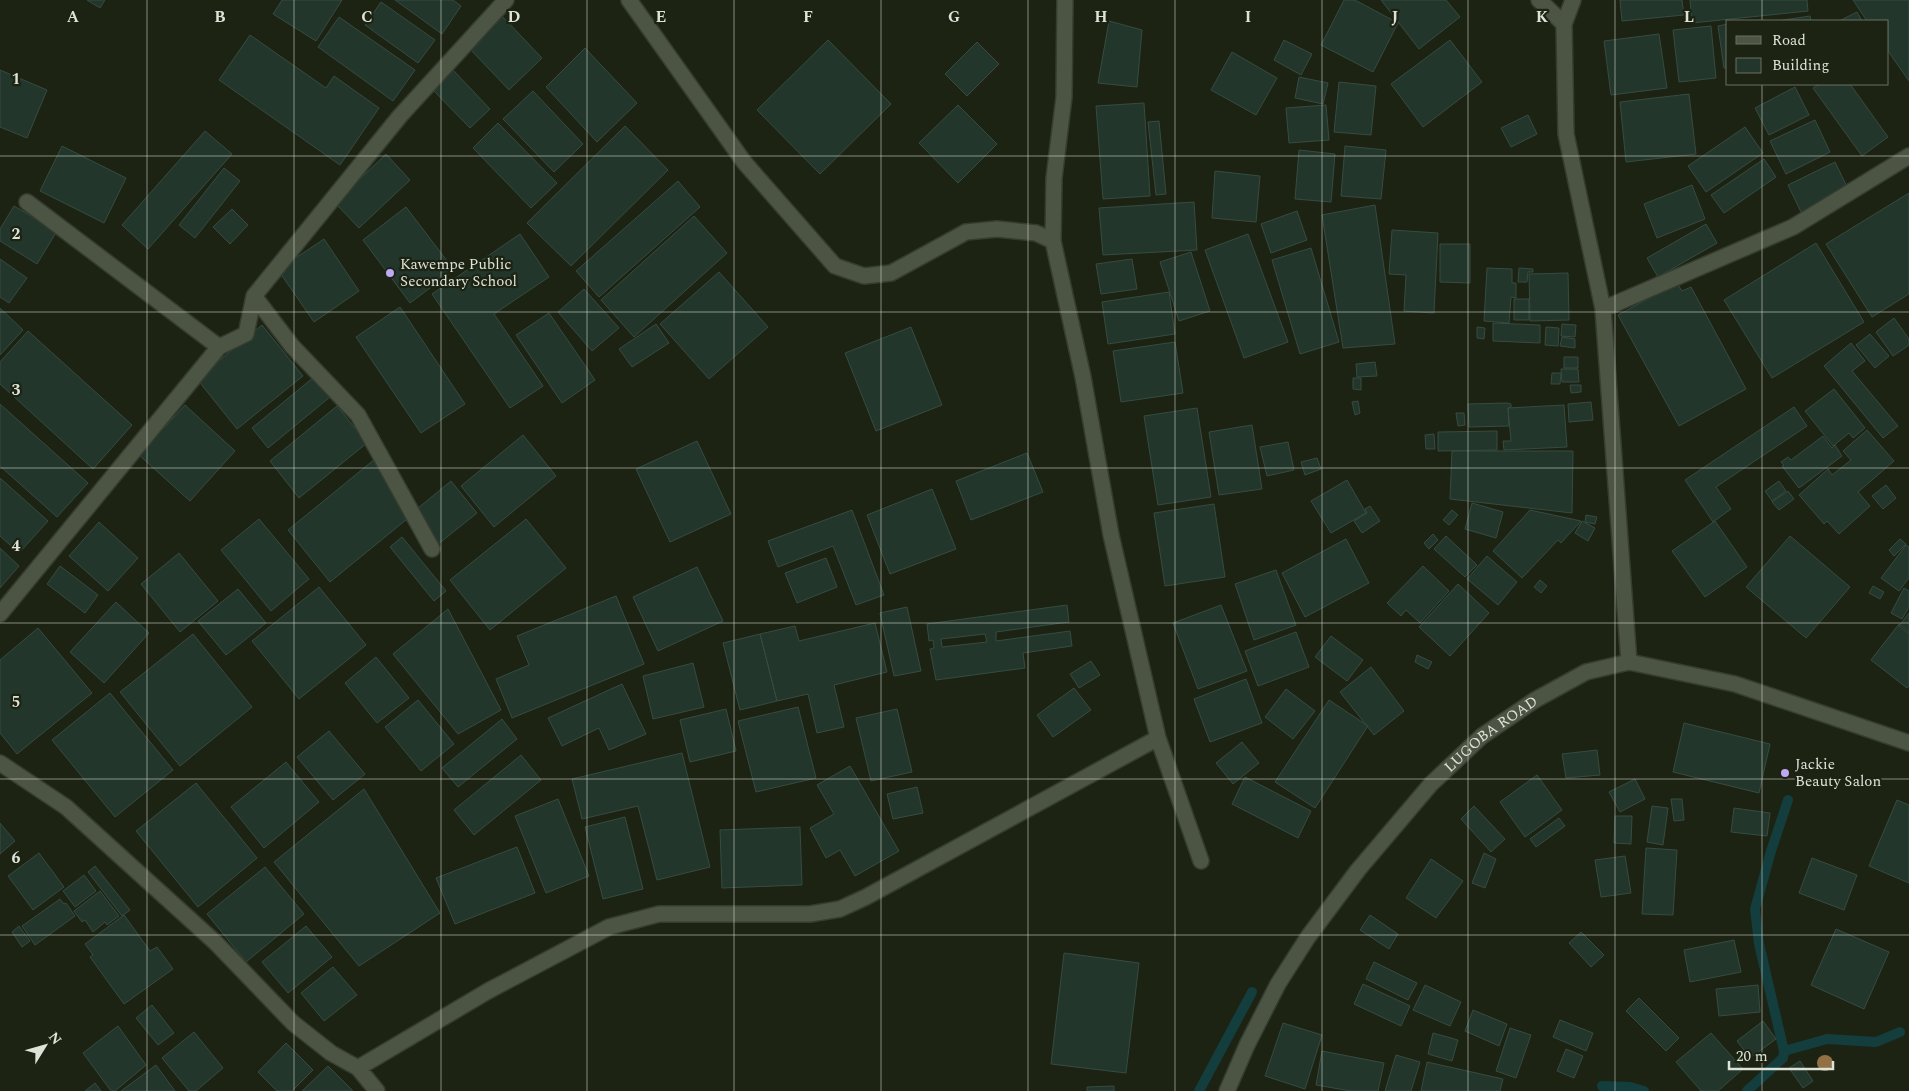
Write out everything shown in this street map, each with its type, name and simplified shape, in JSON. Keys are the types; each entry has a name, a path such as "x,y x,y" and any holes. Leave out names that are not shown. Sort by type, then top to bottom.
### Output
{"street":[{"path":"0,614 220,347 246,334 254,296 400,116 506,0"},
{"path":"629,0 744,162 835,266 864,276 891,273 966,232 997,229 1036,232 1053,241"},
{"path":"1065,0 1064,97 1054,178 1053,241 1083,377 1111,535 1158,738 1202,861"},
{"path":"1540,0 1564,24"},
{"path":"1573,0 1564,24 1566,134 1603,309 1629,662"},
{"path":"1603,309 1793,227 1909,156"},
{"path":"28,202 220,347"},
{"path":"254,296 292,346 358,415 432,549"},
{"name":"LUGOBA ROAD","path":"1227,1091 1246,1045 1278,984 1308,937 1358,870 1431,784 1482,736 1535,700 1586,672 1629,662 1735,684 1909,743"},
{"path":"358,1068 488,991 609,927 659,914 810,914 840,909 866,897 1158,738"},
{"path":"0,763 66,807 216,944 293,1023 331,1053 358,1068 377,1091"}],"building":[{"path":"87,0 105,0 100,8"},
{"path":"282,0 342,0 316,41 273,14"},
{"path":"395,0 453,0 461,6 442,34"},
{"path":"1344,0 1355,0 1398,23 1373,72 1321,45"},
{"path":"1381,0 1446,0 1460,17 1419,49"},
{"path":"1620,0 1682,0 1684,15 1622,21"},
{"path":"1690,0 1807,0 1808,11 1692,23"},
{"path":"1853,0 1909,0 1909,81 1889,52 1889,20 1866,20"},
{"path":"381,2 435,40 418,63 365,25"},
{"path":"1857,12 1861,20 1841,20"},
{"path":"502,16 542,58 509,90 469,48"},
{"path":"1810,16 1811,20 1784,20"},
{"path":"339,17 415,70 393,101 318,47"},
{"path":"1109,21 1142,30 1137,87 1098,83"},
{"path":"1726,24 1726,68 1724,68 1718,26"},
{"path":"1711,26 1716,78 1679,82 1673,30"},
{"path":"1659,34 1667,88 1611,95 1604,41"},
{"path":"250,35 326,88 334,76 379,108 340,165 219,80"},
{"path":"828,40 891,104 820,174 757,110"},
{"path":"1284,40 1312,54 1301,75 1274,60"},
{"path":"1450,40 1482,82 1423,127 1391,84"},
{"path":"977,42 999,64 967,96 945,74"},
{"path":"585,48 637,103 597,142 546,87"},
{"path":"1232,52 1277,78 1256,115 1211,90"},
{"path":"452,69 490,109 470,128 431,88"},
{"path":"0,70 47,90 27,138 0,127"},
{"path":"1299,77 1328,83 1323,104 1295,98"},
{"path":"1339,82 1376,86 1371,135 1334,132"},
{"path":"1818,85 1851,85 1888,137 1862,156 1813,88"},
{"path":"1795,87 1809,115 1769,135 1755,108"},
{"path":"533,91 583,144 554,172 503,119"},
{"path":"1689,94 1696,154 1626,162 1620,102"},
{"path":"1144,103 1150,196 1103,199 1096,106"},
{"path":"958,105 997,144 958,183 919,143"},
{"path":"1326,105 1329,140 1289,143 1286,108"},
{"path":"1528,115 1537,134 1511,147 1501,128"},
{"path":"1815,120 1830,152 1786,174 1770,141"},
{"path":"1159,121 1166,194 1156,195 1148,122"},
{"path":"498,123 557,183 531,208 473,148"},
{"path":"625,126 668,170 571,266 527,223"},
{"path":"1745,127 1763,153 1706,192 1688,166"},
{"path":"205,131 232,154 148,249 122,225"},
{"path":"62,146 126,178 104,223 40,191"},
{"path":"1345,146 1386,150 1381,199 1341,196"},
{"path":"1299,150 1335,154 1331,202 1295,199"},
{"path":"386,154 410,180 359,228 335,203"},
{"path":"1764,159 1776,177 1724,213 1711,195"},
{"path":"1835,162 1849,191 1802,214 1788,185"},
{"path":"224,168 240,181 195,238 179,225"},
{"path":"1215,171 1260,176 1256,222 1212,218"},
{"path":"678,181 700,207 599,297 576,271"},
{"path":"1692,185 1705,219 1657,238 1644,204"},
{"path":"1909,193 1909,294 1872,317 1826,244"},
{"path":"1194,202 1197,250 1103,255 1099,208"},
{"path":"1375,205 1395,344 1343,348 1322,215"},
{"path":"14,206 57,231 37,264 0,241 0,229"},
{"path":"406,207 454,270 410,303 363,240"},
{"path":"232,209 248,225 230,244 213,227"},
{"path":"1297,211 1307,240 1271,253 1261,224"},
{"path":"694,216 727,253 634,337 601,300"},
{"path":"1706,224 1717,243 1658,277 1647,258"},
{"path":"1392,230 1438,233 1434,313 1404,311 1406,275 1389,274"},
{"path":"520,234 549,277 494,314 543,386 510,408 432,294"},
{"path":"1248,234 1288,342 1244,358 1205,250"},
{"path":"324,239 359,291 314,322 278,270"},
{"path":"1816,243 1864,322 1772,378 1724,300"},
{"path":"1440,244 1470,244 1470,283 1440,282"},
{"path":"1311,248 1339,342 1300,354 1272,260"},
{"path":"1191,252 1210,311 1179,321 1160,262"},
{"path":"0,259 27,278 9,303 0,297"},
{"path":"1132,259 1137,289 1101,294 1096,264"},
{"path":"1487,268 1512,269 1512,283 1516,283 1516,298 1511,297 1509,323 1484,321"},
{"path":"1519,268 1533,269 1533,272 1528,272 1527,282 1518,282"},
{"path":"719,272 768,327 709,379 660,324"},
{"path":"1568,273 1569,320 1530,321 1529,274"},
{"path":"1677,283 1682,291 1691,287 1746,389 1679,426 1618,315"},
{"path":"584,289 619,328 592,351 558,312"},
{"path":"1169,292 1175,334 1108,344 1102,302"},
{"path":"1514,299 1529,299 1529,320 1514,320"},
{"path":"400,307 465,404 421,433 356,337"},
{"path":"0,308 23,330 0,355"},
{"path":"549,313 595,380 562,403 516,335"},
{"path":"1894,318 1909,339 1909,345 1893,356 1876,332"},
{"path":"1493,323 1540,325 1540,343 1493,341"},
{"path":"656,324 669,343 632,367 619,349"},
{"path":"1562,324 1576,325 1575,337 1561,336"},
{"path":"262,325 303,376 237,429 197,379"},
{"path":"911,327 942,405 876,431 845,353"},
{"path":"1477,327 1485,328 1484,339 1477,338"},
{"path":"1546,327 1559,328 1558,346 1545,345"},
{"path":"28,331 132,425 93,469 0,384 0,362"},
{"path":"1870,334 1889,356 1875,368 1856,345"},
{"path":"1562,337 1575,339 1575,348 1560,346"},
{"path":"1175,342 1183,393 1121,402 1113,351"},
{"path":"1851,343 1865,361 1852,371 1898,426 1883,438 1824,366"},
{"path":"1564,357 1578,357 1578,368 1564,368"},
{"path":"1375,362 1377,376 1357,377 1356,364"},
{"path":"1561,369 1578,369 1579,382 1562,382"},
{"path":"1552,373 1561,373 1560,384 1551,384"},
{"path":"314,377 330,397 268,448 252,428"},
{"path":"1353,378 1361,378 1361,390 1353,389"},
{"path":"1570,385 1581,385 1581,392 1571,393"},
{"path":"1834,389 1865,428 1853,438 1849,433 1833,446 1805,411"},
{"path":"1358,401 1360,413 1355,415 1352,402"},
{"path":"1591,402 1593,420 1569,422 1568,404"},
{"path":"0,404 88,483 57,517 0,466"},
{"path":"1468,404 1511,404 1511,407 1508,408 1509,426 1469,427"},
{"path":"185,405 235,451 190,501 139,455"},
{"path":"1564,405 1567,447 1504,450 1503,441 1511,441 1508,408"},
{"path":"337,406 367,443 299,498 270,461"},
{"path":"1794,407 1807,426 1716,487 1731,509 1713,522 1685,480"},
{"path":"1197,408 1211,497 1158,505 1144,416"},
{"path":"1456,413 1464,413 1465,425 1458,426"},
{"path":"1252,425 1262,489 1219,495 1209,432"},
{"path":"1867,430 1894,461 1858,492 1870,506 1839,534 1827,521 1824,524 1799,495 1828,469 1832,475 1851,460 1843,451"},
{"path":"1497,431 1497,450 1438,451 1438,432"},
{"path":"1434,434 1435,449 1426,449 1425,435"},
{"path":"523,435 556,476 494,527 461,486"},
{"path":"1823,436 1832,448 1835,445 1842,456 1799,488 1781,462 1788,457 1791,460"},
{"path":"697,441 731,514 670,542 636,469"},
{"path":"1288,442 1294,470 1267,476 1260,447"},
{"path":"1452,451 1573,451 1572,513 1450,499"},
{"path":"1027,453 1043,492 971,520 956,481"},
{"path":"1317,458 1321,469 1305,475 1301,462"},
{"path":"375,459 418,510 330,582 288,530"},
{"path":"0,478 48,521 19,553 0,536"},
{"path":"1347,480 1366,513 1331,533 1311,501"},
{"path":"451,481 477,513 432,549 406,518"},
{"path":"1779,481 1786,491 1772,501 1765,491"},
{"path":"1886,485 1896,498 1883,509 1872,496"},
{"path":"932,489 956,549 890,574 867,515"},
{"path":"1788,491 1794,499 1779,510 1772,502"},
{"path":"1472,503 1503,512 1496,538 1465,529"},
{"path":"1214,504 1225,577 1165,586 1154,513"},
{"path":"1370,506 1380,521 1362,533 1354,521 1367,513 1365,509"},
{"path":"852,510 884,595 856,605 833,546 778,567 768,541"},
{"path":"1452,510 1458,515 1449,525 1443,520"},
{"path":"1530,510 1581,521 1561,543 1558,540 1522,578 1493,551"},
{"path":"1586,515 1597,517 1595,524 1585,522"},
{"path":"259,519 309,579 271,611 221,550"},
{"path":"526,519 566,568 490,630 450,580"},
{"path":"1582,521 1595,528 1588,541 1575,533"},
{"path":"1715,521 1747,567 1705,597 1672,551"},
{"path":"99,522 138,558 108,591 69,556"},
{"path":"1433,534 1438,540 1429,549 1424,543"},
{"path":"1446,536 1477,565 1465,577 1434,549"},
{"path":"1790,536 1850,587 1806,638 1746,587"},
{"path":"402,537 446,591 434,601 390,547"},
{"path":"1346,539 1369,583 1305,617 1282,573"},
{"path":"1900,539 1906,544 1894,556 1889,550"},
{"path":"1906,545 1909,547 1909,578 1899,591 1881,578"},
{"path":"0,548 19,566 0,588"},
{"path":"179,553 218,601 180,632 141,584"},
{"path":"1487,556 1517,582 1498,605 1467,579"},
{"path":"826,558 837,587 797,603 785,573"},
{"path":"60,566 98,595 85,613 47,584"},
{"path":"1423,566 1449,591 1420,623 1406,610 1401,616 1387,603"},
{"path":"697,567 723,621 658,651 633,597"},
{"path":"1276,570 1296,625 1254,640 1235,584"},
{"path":"1540,580 1547,586 1541,593 1534,587"},
{"path":"1458,584 1489,613 1450,656 1419,627"},
{"path":"1873,586 1884,592 1880,599 1869,593"},
{"path":"319,587 366,645 299,699 252,641"},
{"path":"1904,588 1909,591 1909,607 1902,619 1891,613"},
{"path":"238,589 266,623 226,655 198,621"},
{"path":"616,596 644,664 512,718 496,679 529,665 517,636"},
{"path":"116,602 149,633 104,683 70,652"},
{"path":"1067,605 1069,622 996,632 996,641 1070,631 1072,646 1023,653 1025,668 936,680 930,649 934,648 933,640 929,641 927,624","holes":["985,634 987,642 942,647 941,639"]},
{"path":"1221,605 1247,671 1198,689 1173,623"},
{"path":"907,607 921,671 894,676 880,613"},
{"path":"448,609 501,710 458,734 393,654"},
{"path":"1909,613 1909,634 1899,626"},
{"path":"875,623 887,672 834,685 844,727 817,733 808,694 777,701 760,634 795,626 799,641"},
{"path":"1899,624 1909,632 1909,686 1907,688 1871,660"},
{"path":"38,628 92,693 17,754 0,733 0,660"},
{"path":"1296,632 1309,667 1258,686 1245,651"},
{"path":"193,634 252,707 180,766 120,692"},
{"path":"760,634 777,701 740,710 723,643"},
{"path":"1331,636 1363,660 1347,681 1315,657"},
{"path":"1417,655 1432,662 1428,669 1415,662"},
{"path":"376,657 409,698 377,723 345,683"},
{"path":"1091,661 1100,675 1079,688 1070,674"},
{"path":"693,663 704,707 653,719 643,676"},
{"path":"1371,667 1404,711 1374,735 1340,692"},
{"path":"1246,679 1262,723 1210,742 1194,699"},
{"path":"622,684 646,734 609,750 599,728 562,746 548,718"},
{"path":"1074,688 1091,710 1053,737 1037,715"},
{"path":"1286,689 1315,711 1293,739 1265,717"},
{"path":"110,693 173,770 115,817 52,740"},
{"path":"418,700 454,744 421,771 385,727"},
{"path":"1329,700 1368,726 1315,808 1275,782"},
{"path":"798,707 816,778 756,792 738,721"},
{"path":"726,709 736,751 690,762 680,720"},
{"path":"897,709 912,772 871,781 856,718"},
{"path":"502,719 517,739 458,787 442,768"},
{"path":"1684,723 1770,744 1759,793 1673,772"},
{"path":"329,731 365,774 333,800 297,757"},
{"path":"1242,742 1259,763 1233,784 1216,763"},
{"path":"1597,750 1600,775 1566,778 1562,754"},
{"path":"682,753 710,867 657,880 638,806 582,819 572,779"},
{"path":"521,755 541,780 474,835 454,810"},
{"path":"286,762 319,802 264,848 231,807"},
{"path":"850,766 899,851 855,876 840,850 826,858 810,828 834,814 817,785"},
{"path":"1537,775 1562,810 1525,837 1500,802"},
{"path":"1245,777 1311,811 1298,838 1232,804"},
{"path":"1635,779 1645,799 1620,812 1609,792"},
{"path":"196,783 257,858 198,907 136,831"},
{"path":"917,787 923,813 893,819 887,794"},
{"path":"364,789 440,913 359,966 274,862"},
{"path":"558,799 589,876 546,893 515,816"},
{"path":"1671,799 1682,799 1684,820 1674,821"},
{"path":"1897,800 1909,805 1909,883 1869,866"},
{"path":"1474,806 1505,839 1491,852 1461,819"},
{"path":"1652,806 1668,808 1663,845 1647,842"},
{"path":"1734,808 1770,813 1767,836 1731,832"},
{"path":"1615,816 1632,816 1631,844 1614,843"},
{"path":"625,817 643,889 603,899 585,827"},
{"path":"1559,818 1565,826 1536,847 1530,839"},
{"path":"0,823 15,841 0,854"},
{"path":"800,827 802,885 722,888 720,830"},
{"path":"517,847 535,893 455,924 436,878"},
{"path":"1646,848 1677,850 1673,915 1642,914"},
{"path":"39,853 64,887 33,910 8,876"},
{"path":"1484,853 1496,859 1485,888 1472,883"},
{"path":"1625,856 1631,893 1601,897 1595,860"},
{"path":"1812,858 1857,875 1844,910 1799,893"},
{"path":"1431,859 1463,881 1436,918 1406,898"},
{"path":"95,866 130,910 122,916 88,872"},
{"path":"265,867 304,914 246,962 207,914"},
{"path":"84,875 96,891 75,907 63,891"},
{"path":"100,891 119,916 107,925 105,922 93,932 85,920 82,922 74,911"},
{"path":"60,899 64,904 66,903 75,916 35,945 22,926"},
{"path":"124,915 150,951 157,947 173,969 124,1004 90,957 93,955 85,944"},
{"path":"1370,915 1398,934 1389,949 1360,930"},
{"path":"19,926 30,941 22,947 12,932"},
{"path":"306,926 332,957 288,993 262,962"},
{"path":"1836,929 1889,952 1864,1009 1811,985"},
{"path":"1581,932 1604,955 1591,967 1569,943"},
{"path":"1734,940 1741,972 1690,982 1684,950"},
{"path":"1064,953 1139,963 1126,1073 1051,1064"},
{"path":"1374,962 1417,983 1408,1000 1366,979"},
{"path":"333,967 357,995 324,1021 301,993"},
{"path":"1363,984 1410,1006 1401,1026 1354,1004"},
{"path":"1425,985 1461,1002 1450,1026 1413,1010"},
{"path":"1758,985 1760,1012 1719,1016 1716,989"},
{"path":"1639,998 1679,1038 1666,1051 1626,1011"},
{"path":"152,1005 174,1033 158,1045 136,1018"},
{"path":"1473,1010 1507,1024 1499,1046 1465,1031"},
{"path":"1560,1020 1593,1033 1586,1051 1553,1037"},
{"path":"1763,1021 1776,1039 1750,1058 1737,1041"},
{"path":"1283,1023 1322,1035 1305,1089 1265,1076"},
{"path":"118,1026 146,1065 115,1091 111,1091 83,1053"},
{"path":"1510,1028 1531,1035 1516,1078 1496,1071"},
{"path":"194,1032 223,1068 196,1091 189,1091 162,1058"},
{"path":"1433,1033 1458,1040 1452,1061 1428,1054"},
{"path":"1711,1033 1743,1069 1718,1091 1701,1091 1676,1062"},
{"path":"286,1043 313,1070 292,1091 277,1091 258,1072"},
{"path":"1566,1049 1583,1056 1574,1078 1557,1071"},
{"path":"1322,1051 1384,1063 1378,1091 1351,1091 1316,1085"},
{"path":"1396,1055 1420,1062 1411,1091 1385,1091"},
{"path":"1800,1061 1813,1081 1803,1088 1789,1068"},
{"path":"1427,1062 1503,1079 1500,1091 1421,1091"},
{"path":"156,1065 175,1091 121,1091"},
{"path":"328,1066 353,1091 302,1091"},
{"path":"95,1083 101,1091 85,1091"},
{"path":"1114,1086 1114,1091 1087,1091 1087,1087"}],"waterway":[{"path":"1747,1091 1783,1058 1784,1051 1759,944 1755,909 1788,800"},
{"path":"1199,1091 1252,992"},
{"path":"1784,1051 1827,1039 1876,1042 1900,1032"},
{"path":"1602,1086 1630,1087 1644,1091"}],"place":[{"name":"Kawempe Public Secondary School","path":"390,273"},
{"name":"Jackie Beauty Salon","path":"1785,773"}]}
